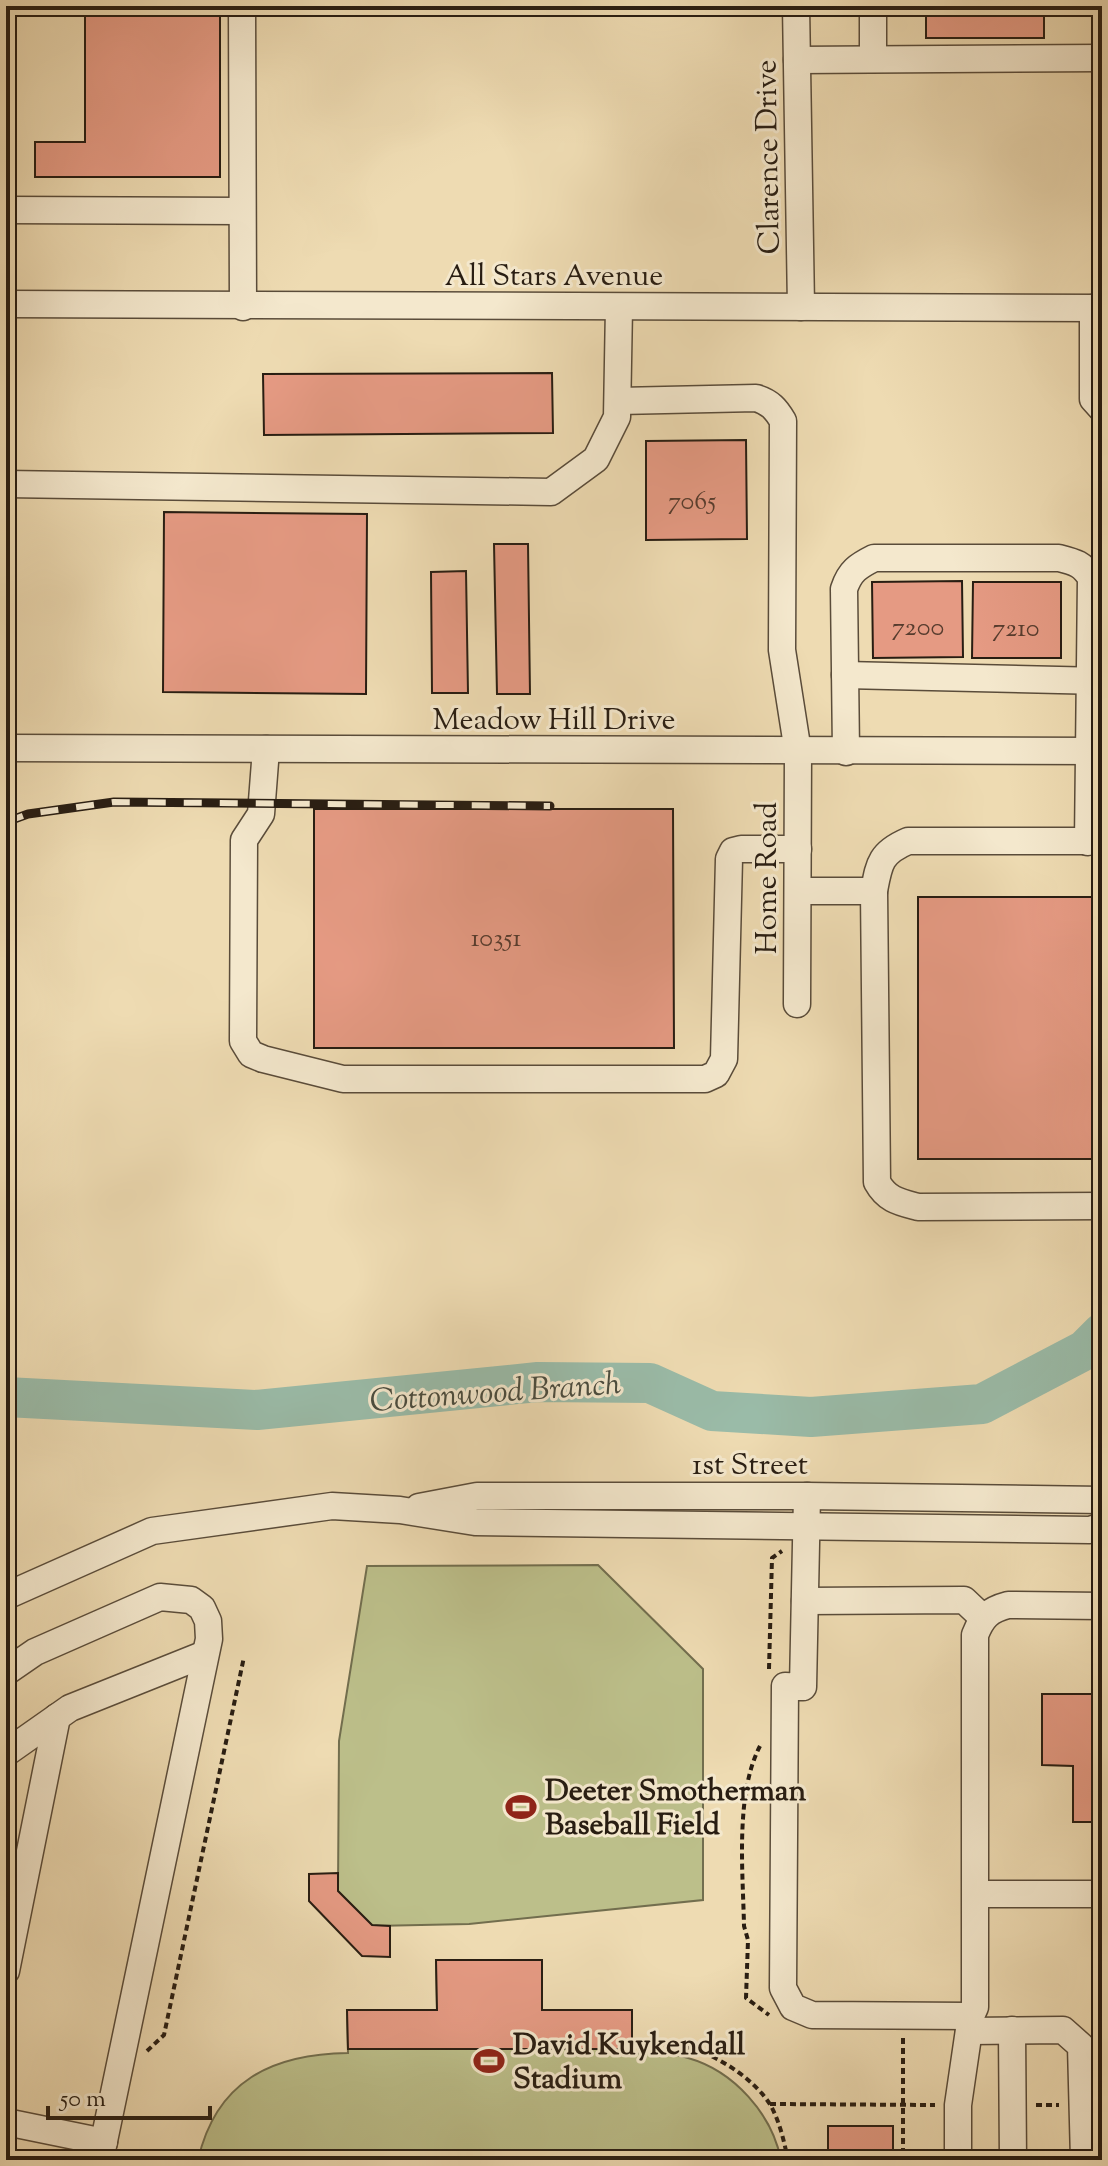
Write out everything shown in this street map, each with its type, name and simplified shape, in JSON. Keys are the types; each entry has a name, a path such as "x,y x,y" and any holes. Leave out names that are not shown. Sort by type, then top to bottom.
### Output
{"street":[{"path":"242,6 243,307"},
{"name":"Clarence Drive","path":"796,6 801,307"},
{"path":"873,6 873,59"},
{"path":"797,60 1102,58"},
{"path":"6,210 242,211"},
{"name":"All Stars Avenue","path":"6,304 1098,308"},
{"path":"6,484 551,492 596,459 617,417 619,307"},
{"path":"1098,308 1093,399 1102,409"},
{"name":"Home Road","path":"619,401 756,398 777,409 783,421 782,650 798,752 797,1004"},
{"path":"846,752 844,589 849,575 857,567 874,558 1059,558 1085,568 1091,578 1097,681 1095,842 908,841 891,848 878,870 874,891 877,1182 894,1201 918,1207 1102,1206"},
{"path":"845,675 1097,681"},
{"name":"Meadow Hill Drive","path":"6,748 1097,751"},
{"path":"266,749 261,814 244,840 243,1041 251,1054 263,1059 343,1079 705,1079 716,1074 724,1059 729,859 733,851 741,849 798,849"},
{"path":"798,891 874,891"},
{"name":"1st Street","path":"400,1510 477,1496 1100,1493"},
{"path":"807,1496 803,1687 785,1686 783,1988 786,1998 793,2007 812,2015 970,2023 1012,2030 1063,2030 1081,2046 1084,2160"},
{"name":"1st Street","path":"6,1596 152,1531 332,1506 400,1510 475,1522 807,1537 1090,1530 1102,1526"},
{"path":"6,1672 35,1652 160,1597 191,1600 202,1608 208,1621 205,1654 102,2151 6,2122"},
{"path":"805,1601 964,1600 982,1617"},
{"path":"958,2160 958,2105 975,2007 975,1635 982,1617 1008,1605 1102,1606"},
{"path":"6,1753 70,1708 205,1654"},
{"path":"6,1971 57,1717"},
{"path":"976,1894 1102,1894"},
{"path":"1012,2030 1013,2160"}],"path":[{"path":"767,1675 771,1665 772,1558 807,1537"},
{"path":"138,2059 164,2035 244,1657"},
{"path":"763,1740 751,1764 742,1814 744,1926 748,1940 746,1998 779,2023"},
{"path":"903,2030 903,2160"},
{"path":"634,2045 667,2044 696,2049 744,2076 770,2104 781,2130 788,2160"}],"green space":[{"name":"Deeter Smotherman Baseball Field","path":"598,1565 703,1669 703,1900 469,1924 373,1926 338,1891 339,1741 367,1566"},
{"name":"David Kuykendall Stadium","path":"436,1960 542,1960 542,2010 632,2010 632,2053 681,2056 721,2073 760,2111 781,2160 198,2160 206,2133 218,2110 251,2077 295,2059 348,2053 347,2010 437,2010"}],"building":[{"path":"36,6 220,6 220,177 35,177 35,142 85,142 85,7"},
{"path":"926,6 1044,6 1044,38 926,38"},
{"path":"552,373 553,433 264,435 263,374"},
{"path":"746,440 747,539 646,540 646,441"},
{"path":"164,512 367,514 366,694 163,692"},
{"path":"494,544 528,544 530,694 497,694"},
{"path":"466,571 468,693 432,693 431,572"},
{"path":"962,581 963,657 873,658 872,582"},
{"path":"973,582 1061,582 1061,658 972,658"},
{"path":"314,809 673,809 674,1048 314,1048"},
{"path":"918,897 1102,897 1102,1159 918,1159"},
{"path":"1042,1694 1102,1694 1102,1849 1098,1849 1098,1822 1073,1822 1073,1766 1042,1765"},
{"path":"338,1873 338,1891 372,1925 390,1926 390,1957 362,1956 309,1901 309,1874"},
{"path":"436,1960 542,1960 542,2010 632,2010 632,2049 348,2049 347,2010 437,2010"},
{"path":"828,2126 893,2126 893,2160 828,2160"}],"waterway":[{"name":"Cottonwood Branch","path":"6,1397 257,1410 538,1382 650,1383 712,1411 811,1417 982,1404 1085,1350 1102,1333"}],"railway":[{"path":"6,822 28,814 114,802 550,806"}],"place":[{"name":"Deeter Smotherman Baseball Field","path":"521,1807"},
{"name":"David Kuykendall Stadium","path":"489,2061"}]}
